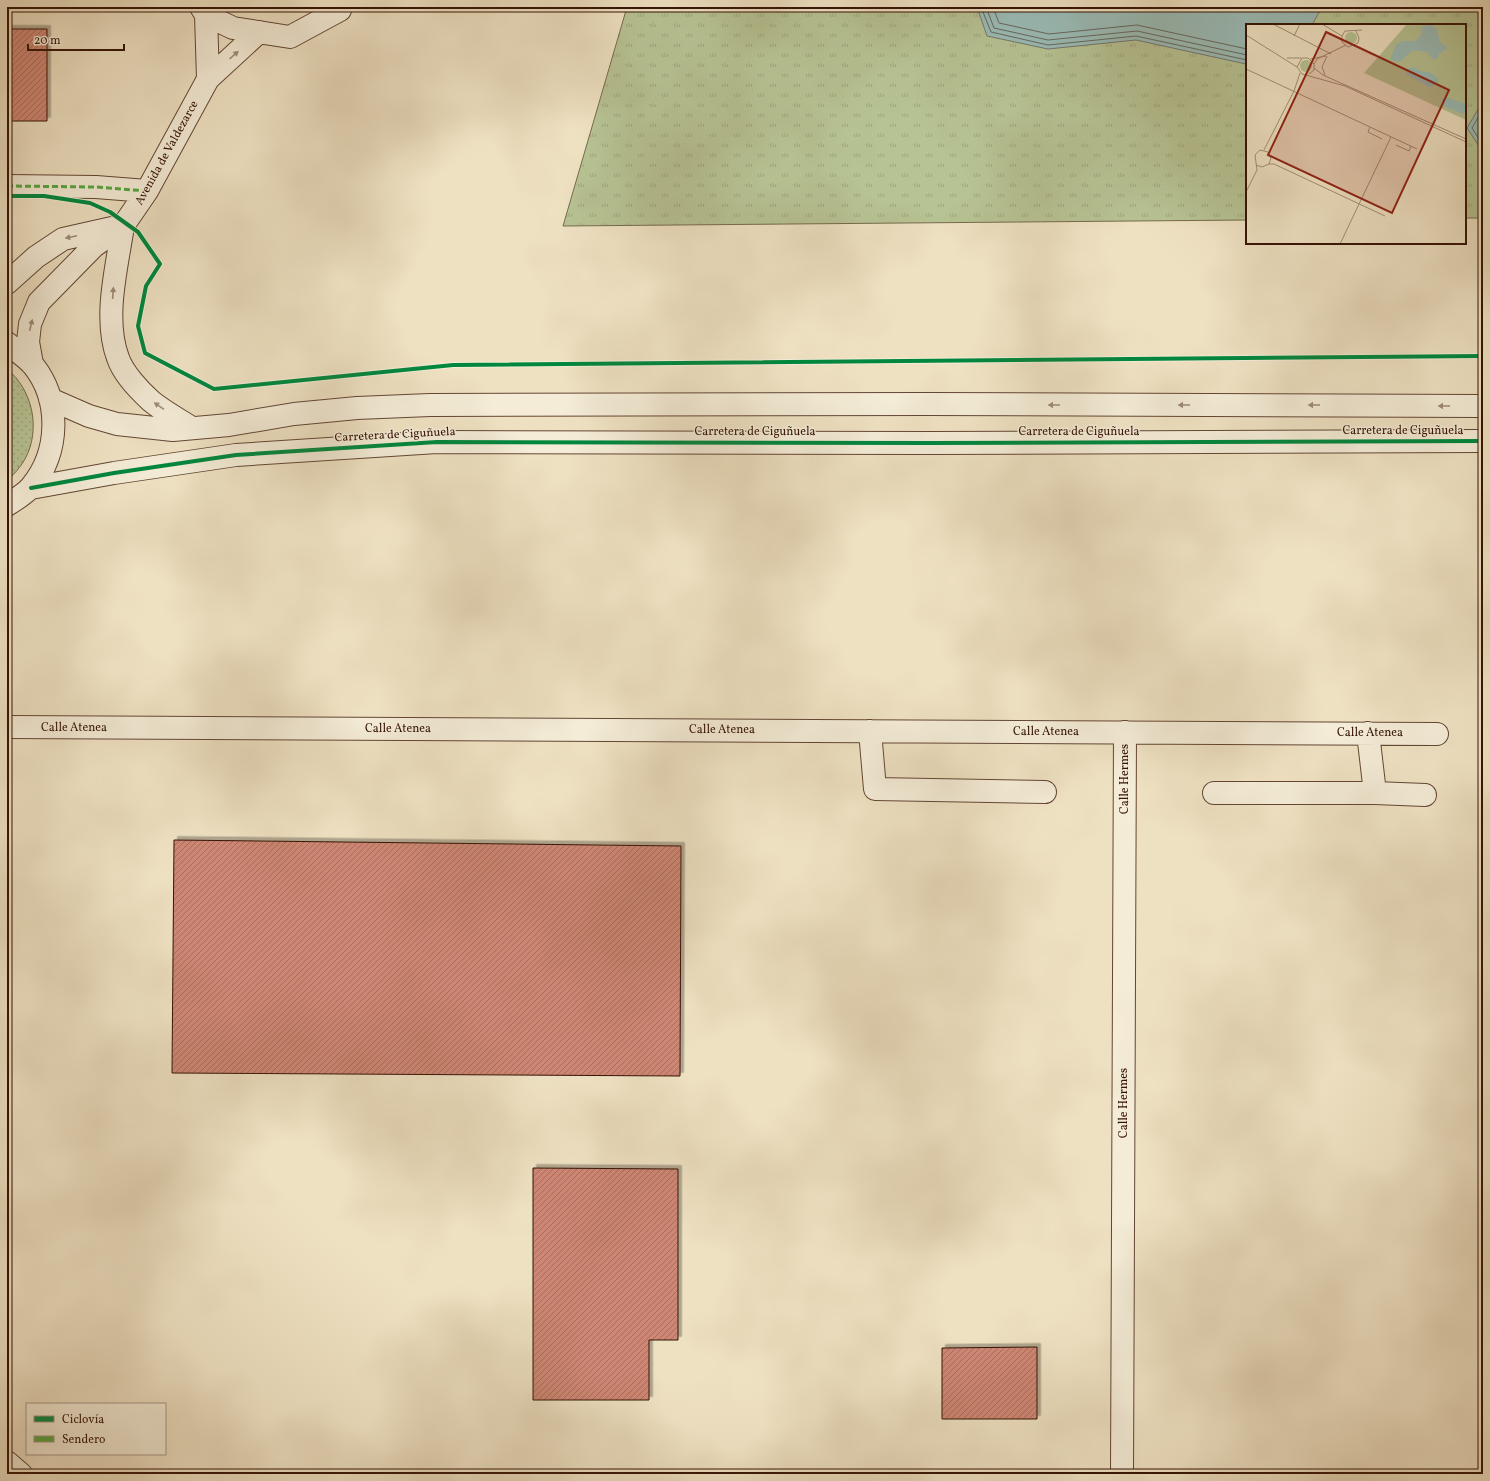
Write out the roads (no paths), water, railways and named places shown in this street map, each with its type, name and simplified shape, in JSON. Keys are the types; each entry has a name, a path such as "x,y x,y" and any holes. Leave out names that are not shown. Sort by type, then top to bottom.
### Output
{"street":[{"path":"204,11 232,28 290,37 340,10 341,7"},
{"path":"204,11 208,79"},
{"name":"Avenida de Valdezarce","path":"32,364 28,342 30,324 39,302 94,246 123,226 147,191 208,79 259,32"},
{"path":"7,186 96,187 147,191"},
{"path":"7,284 36,257 63,238 123,226 113,289 111,328 112,340 118,360 131,380 152,401 192,428"},
{"path":"7,343 32,364 43,381 50,399 54,422 52,446 44,468 31,488 7,505"},
{"path":"50,399 89,416 117,424 173,430 229,424 294,414 357,408 430,405 928,404 1483,406"},
{"name":"Carretera de Ciguñuela","path":"31,488 114,472 236,455 437,442 931,443 1483,440"},
{"name":"Calle Atenea","path":"7,728 1437,734"},
{"path":"870,731 874,789 1045,792"},
{"name":"Calle Hermes","path":"1122,1474 1125,732"},
{"path":"1368,733 1375,793"},
{"path":"1214,793 1375,793 1425,795"},
{"path":"7,1462 22,1474"}],"water":[{"path":"977,7 1322,7 1313,24 1246,24 1246,64 1136,40 1048,49 987,36"},
{"path":"1483,101 1483,152 1467,128"}]}
